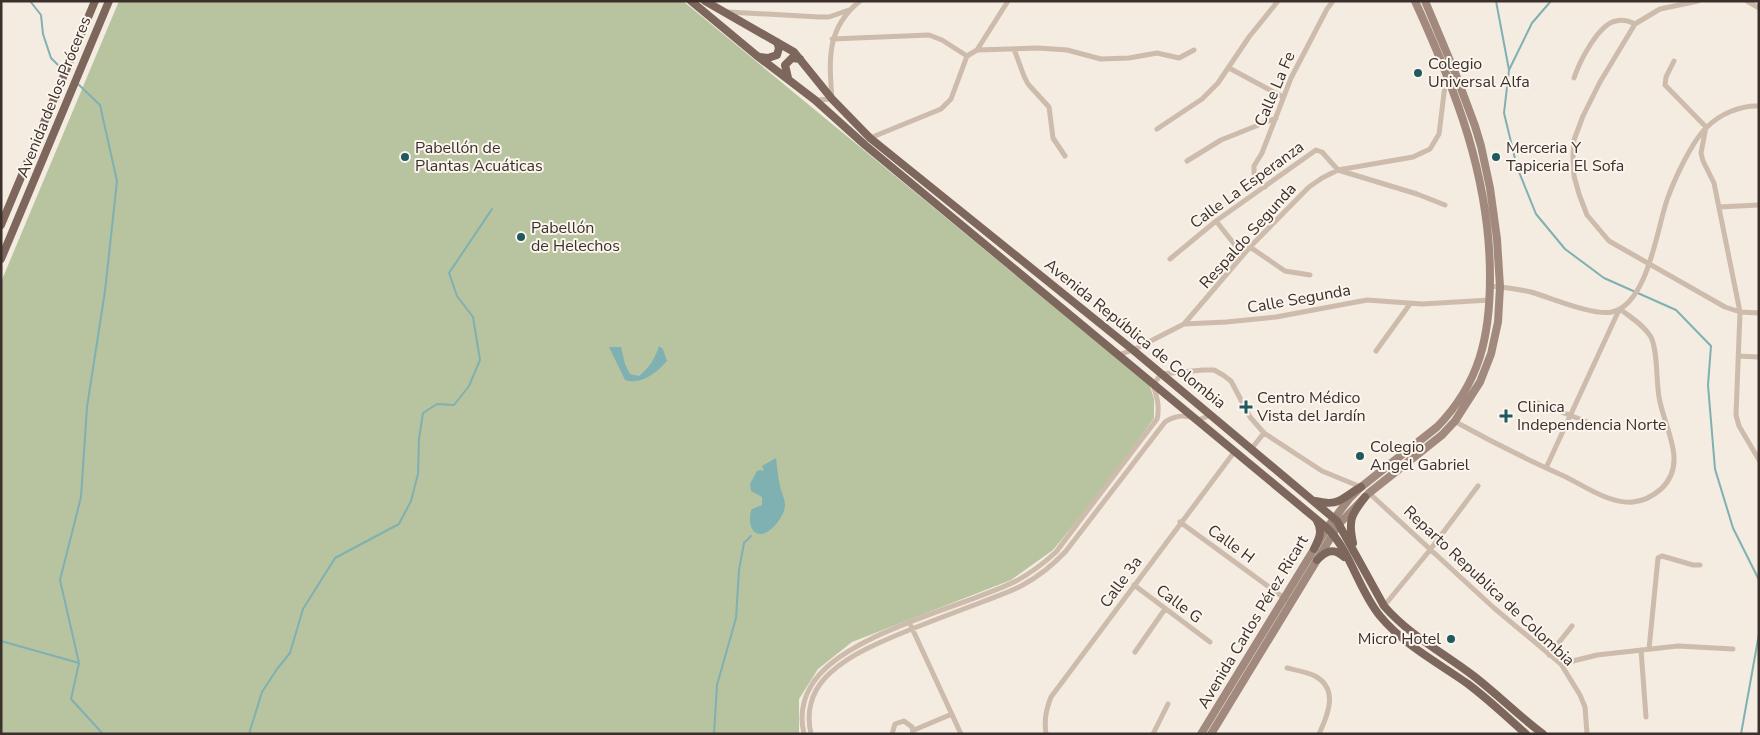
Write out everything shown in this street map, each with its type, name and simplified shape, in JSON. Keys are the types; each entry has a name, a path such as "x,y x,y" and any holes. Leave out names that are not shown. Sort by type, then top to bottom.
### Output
{"main road":[{"name":"Avenida de los Próceres","path":"1,225 95,1"},
{"name":"Avenida de los Próceres","path":"1,259 109,1"},
{"name":"Avenida República de Colombia","path":"691,1 756,56 815,100 865,145 1314,517 1333,526 1348,562 1379,615 1400,638 1468,684 1526,734"},
{"name":"Avenida República de Colombia","path":"705,1 794,52 832,99 870,138 1133,350 1313,501 1355,552 1384,606 1409,631 1475,677 1543,734"},
{"path":"1313,501 1327,504 1336,503 1361,487 1438,426 1464,394 1477,368 1486,337 1490,300 1490,262 1487,219 1478,165 1464,118 1446,71 1415,1"},
{"path":"1333,526 1367,495 1442,435 1455,421 1480,382 1492,354 1498,322 1500,287 1497,239 1490,188 1481,146 1456,75 1425,1"},
{"path":"756,56 774,57 779,51 777,42"},
{"path":"788,78 785,65 792,58 800,58"},
{"path":"1333,526 1361,487"},
{"path":"1355,552 1350,532 1351,519 1356,508 1367,495"},
{"path":"1314,517 1320,526 1319,539 1314,549"},
{"name":"Avenida Carlos Pérez Ricart","path":"1211,734 1288,601 1314,549 1333,526"},
{"name":"Avenida Carlos Pérez Ricart","path":"1201,734 1317,560 1333,526"},
{"path":"1317,560 1326,552 1336,551 1348,562"}],"street":[{"path":"815,100 832,99 830,51 832,39 849,10 860,1"},
{"path":"870,138 941,109 951,99 967,56 977,50 1008,1"},
{"path":"1158,129 1202,99 1218,83 1249,37 1278,1"},
{"name":"Calle La Fe","path":"1266,187 1254,173 1254,170 1291,78 1333,1"},
{"path":"1698,1 1660,9 1635,24 1600,82 1583,116 1574,140 1574,176 1587,215 1609,241 1724,307 1740,312 1759,313"},
{"path":"1746,1 1759,8"},
{"path":"723,12 819,18 829,17 849,10"},
{"path":"1574,78 1580,62 1601,31 1614,21 1626,20 1635,24"},
{"path":"832,39 929,35 942,40 967,56"},
{"path":"977,50 1038,48 1067,50 1101,59 1129,58 1157,52 1179,58 1194,50"},
{"path":"1014,49 1028,84 1049,107 1053,138 1065,156"},
{"path":"1674,61 1666,77 1665,85 1706,127"},
{"path":"1229,68 1283,97"},
{"name":"Respaldo Segunda","path":"1184,324 1250,247 1309,187 1338,170 1413,157 1430,149 1439,134 1446,71"},
{"path":"1490,286 1530,292 1590,310 1610,312 1620,309 1633,296 1642,280 1649,263 1668,198 1680,170 1706,127 1724,114 1741,108 1759,106"},
{"path":"1187,161 1221,140 1276,118"},
{"path":"1706,127 1701,153 1714,184 1740,312 1736,415 1739,426 1759,460"},
{"name":"Calle La Esperanza","path":"1170,259 1216,221 1316,150 1322,152 1338,170"},
{"path":"1338,170 1423,196 1445,205"},
{"path":"1719,207 1759,205"},
{"path":"1216,221 1243,255"},
{"path":"1250,247 1285,271 1310,275"},
{"name":"Calle Segunda","path":"1118,355 1133,350 1184,324 1276,318 1367,300 1410,304 1490,300"},
{"path":"1376,351 1410,304"},
{"path":"1546,468 1620,309"},
{"path":"1448,416 1546,468 1606,496 1632,502 1648,498 1664,486 1673,471 1675,454 1659,397 1654,347 1651,338 1647,331 1620,309"},
{"path":"1738,356 1759,357"},
{"path":"811,734 809,721 810,703 825,678 844,663 868,648 911,626 1014,582 1037,568 1056,552 1157,419 1158,407 1153,384 1161,374 1214,370 1223,375 1231,381 1250,417 1264,433 1322,471 1361,487"},
{"path":"1538,403 1603,428"},
{"path":"804,734 801,714 806,695 816,678 834,661 857,646 1001,594 1020,586 1038,575 1059,558 1079,534 1165,422 1171,418 1184,416 1198,420 1211,415"},
{"path":"1252,448 1264,433"},
{"name":"Calle 3a","path":"1046,734 1044,722 1046,708 1051,697 1180,522 1235,451"},
{"path":"1110,482 1116,487"},
{"path":"1384,606 1430,550 1478,486"},
{"name":"Reparto Republica de Colombia","path":"1367,495 1391,512 1430,550 1561,664 1585,707 1587,734"},
{"name":"Calle H","path":"1180,522 1288,601"},
{"path":"1074,530 1079,534"},
{"path":"1649,649 1658,558 1662,556 1693,565 1700,565"},
{"name":"Calle G","path":"1134,586 1210,642"},
{"path":"999,588 1001,594"},
{"path":"1135,652 1165,609"},
{"path":"911,626 961,734"},
{"path":"1549,655 1572,626"},
{"path":"1561,664 1596,655 1678,646 1733,649"},
{"path":"1641,650 1646,717"},
{"path":"1288,668 1314,676 1320,680 1327,690 1330,706 1319,734"},
{"path":"1152,734 1168,704"},
{"path":"892,734 893,727 901,721 908,722 914,732 952,714"}],"green space":[{"path":"119,1 683,1 1150,386 1154,399 1154,418 1108,483 1053,550 1011,580 852,642 818,669 799,699 799,734 1,734 1,282"}],"water":[{"path":"659,346 663,349 667,361 648,377 637,381 625,380 609,347 621,347 625,364 630,374 639,376 651,363"},
{"path":"776,458 779,483 785,502 784,509 773,527 765,533 757,534 752,528 750,516 752,509 762,505 762,497 751,491 750,484 757,471 764,471 762,466"}],"waterway":[{"path":"30,1 41,15 43,34 51,58 64,71"},
{"path":"1496,1 1509,70 1504,113 1517,167 1536,214 1565,249 1604,278 1676,310 1711,346 1708,385 1715,469 1733,528 1759,580"},
{"path":"1509,70 1532,23 1551,1"},
{"path":"77,83 100,105 117,181 105,291 87,407 81,497 60,580 79,663"},
{"path":"249,734 262,692 290,653 303,609 335,558 399,524 411,501 418,474 419,439 423,413 437,404 454,405 469,386 480,360 473,317 457,296 449,273 492,209"},
{"path":"714,734 717,685 736,618 739,570 744,543 751,536"},
{"path":"1741,734 1759,634"},
{"path":"1,641 79,663 71,699 103,734"}],"place":[{"name":"Colegio Universal Alfa","path":"1418,73"},
{"name":"Pabellón de Plantas Acuáticas","path":"405,157"},
{"name":"Merceria Y Tapiceria El Sofa","path":"1496,157"},
{"name":"Pabellón de Helechos","path":"521,237"},
{"name":"Centro Médico Vista del Jardín","path":"1246,407"},
{"name":"Clinica Independencia Norte","path":"1506,416"},
{"name":"Colegio Angel Gabriel","path":"1360,456"},
{"name":"Micro Hotel","path":"1451,639"}]}
